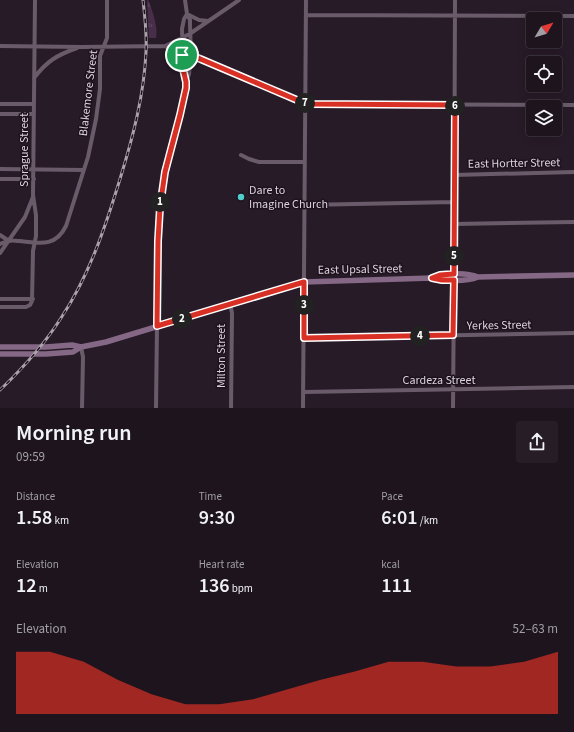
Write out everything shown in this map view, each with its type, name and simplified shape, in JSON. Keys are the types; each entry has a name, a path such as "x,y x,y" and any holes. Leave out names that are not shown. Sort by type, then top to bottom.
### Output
{"street":[{"name":"Sprague Street","path":"33,299 33,250 36,236 36,215 33,195 34,0"},
{"name":"Blakemore Street","path":"34,243 49,242 56,239 62,233 66,226 84,170 96,119 100,89 100,56 107,38 107,0"},
{"path":"156,408 158,241 160,203 165,172 189,74 191,33 190,20 187,14 185,0"},
{"path":"0,46 165,46 191,33 239,0"},
{"path":"304,408 306,0"},
{"path":"453,408 455,0"},
{"path":"187,14 198,20 208,21"},
{"path":"186,82 182,55 182,26 187,14"},
{"path":"306,15 574,16"},
{"path":"165,46 173,52 198,58 305,103 574,106"},
{"path":"34,78 50,61 67,52 81,47"},
{"path":"0,104 34,104"},
{"path":"0,114 34,114"},
{"path":"241,155 259,162 305,162"},
{"path":"0,169 84,170"},
{"name":"East Hortter Street","path":"454,175 574,172"},
{"path":"0,179 34,179"},
{"path":"0,253 25,217 33,195"},
{"path":"304,205 454,202"},
{"path":"454,224 574,222"},
{"path":"0,235 9,240 34,243"},
{"path":"0,244 9,240"},
{"name":"East Upsal Street","path":"0,354 73,352 81,347 106,342 304,282 432,278 442,280 454,277 471,280 478,277 574,275"},
{"path":"0,299 33,299"},
{"path":"0,307 26,307 33,299"},
{"name":"Milton Street","path":"230,304 232,313 231,408"},
{"name":"Yerkes Street","path":"304,338 574,333"},
{"name":"East Upsal Street","path":"0,347 46,347 72,345 81,347"},
{"path":"81,347 83,357 82,408"},
{"name":"Cardeza Street","path":"304,392 574,388"}],"green space":[{"path":"147,0 149,1 155,20 156,38 149,38"}],"railway":[{"path":"0,390 33,356 48,338 61,318 80,285 102,233 125,163 143,84 146,45 146,26 143,0"}],"place":[{"name":"Dare to Imagine Church","path":"241,197"}],"route":[{"path":"182,55 198,58 309,104 455,105 454,274 440,275 432,278 454,280 453,335 304,338 304,282 293,284 157,326 158,225 168,157 186,88 182,55"}]}
